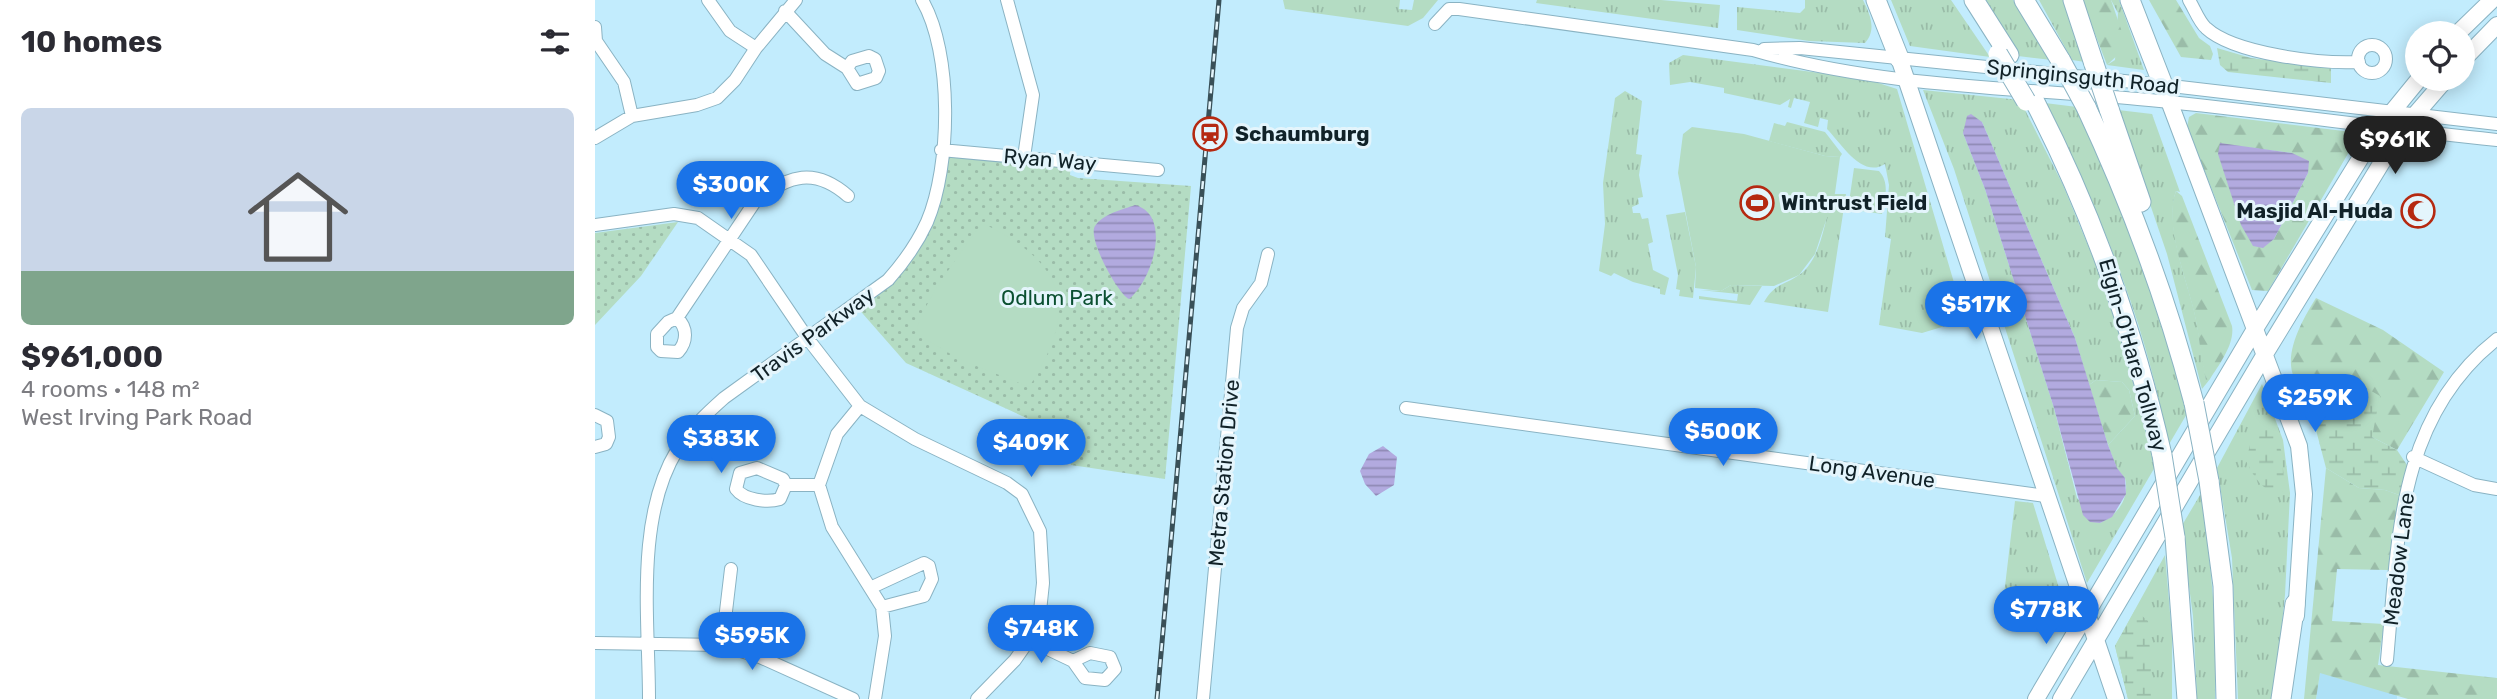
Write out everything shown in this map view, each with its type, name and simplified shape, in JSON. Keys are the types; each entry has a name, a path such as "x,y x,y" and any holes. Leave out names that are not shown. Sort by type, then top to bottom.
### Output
{"highway":[{"path":"1876,0 1899,58"},
{"path":"1962,0 2003,55"},
{"name":"Elgin-O'Hare Tollway","path":"1974,0 2003,55 2057,145 2088,212 2126,313 2162,455 2175,537 2187,699"},
{"name":"Elgin-O'Hare Tollway","path":"2024,0 2086,107 2125,195 2168,308 2194,403 2209,481 2223,586 2226,699"},
{"path":"2073,0 2165,276 2168,308"},
{"path":"2130,0 2166,93"},
{"path":"2281,699 2295,604"}],"main road":[{"path":"2471,21 2493,0"},
{"path":"2475,48 2497,25"},
{"path":"1899,58 2116,699"},
{"path":"2036,699 2255,329 2379,128 2409,91"},
{"path":"2061,699 2265,354 2401,131 2435,91"},
{"path":"2166,93 2291,417 2303,472 2295,604 2296,638 2290,699"}],"street":[{"path":"708,0 730,31 756,48"},
{"path":"595,138 632,116 697,105 717,98 735,80 756,48 796,0"},
{"name":"Travis Parkway","path":"649,699 651,521 668,467 687,436 723,398 868,297 906,260 930,215 937,189 945,104 943,61 922,0"},
{"path":"1007,0 1034,95 1024,157"},
{"path":"2189,0 2205,28 2238,47 2338,63 2359,62"},
{"name":"Springinsguth Road","path":"1435,24 1449,9 1459,9 1753,50 1800,64 1904,78 2166,93 2497,124"},
{"path":"785,11 825,54 847,68"},
{"path":"595,27 595,41 624,82 632,116"},
{"name":"Springinsguth Road","path":"1753,50 1800,48 1899,58 2166,93 2379,128 2497,140"},
{"name":"Ryan Way","path":"941,150 1158,170"},
{"path":"677,318 756,201 787,180 821,178 832,183 848,197"},
{"path":"595,225 680,214 698,218 758,264 808,339 860,406 915,439 1007,483 1022,494 1040,531 1043,583 1040,611 1029,640 998,680 977,699"},
{"name":"Metra Station Drive","path":"1203,699 1237,328 1243,308 1261,283 1268,254"},
{"name":"Meadow Lane","path":"2387,660 2397,544 2413,457 2441,400 2475,356 2497,339"},
{"path":"860,406 837,434 819,485 832,527 882,607 885,636 875,699"},
{"name":"Long Avenue","path":"1406,408 2046,496"},
{"path":"595,415 607,421 609,437 606,444 595,447"},
{"path":"2413,457 2474,485 2497,489"},
{"path":"786,485 819,485"},
{"path":"870,588 913,568 924,564 929,566 932,579 924,596 882,607"},
{"path":"722,645 731,569"},
{"path":"1029,640 1073,662"},
{"path":"595,643 722,645 750,653 853,699"}],"shaded area":[{"path":"1971,114 1982,122 2075,338 2108,445 2117,468 2125,478 2126,494 2112,517 2100,523 2090,522 2083,515 2054,408 1985,189 1963,133 1967,116"},
{"path":"2220,143 2292,153 2309,161 2308,173 2274,239 2263,248 2253,246 2241,225 2218,154"},
{"path":"1135,205 1147,211 1156,234 1151,264 1145,278 1129,299 1105,265 1095,242 1094,232 1095,226 1103,218"},
{"path":"1383,446 1397,457 1394,485 1376,496 1365,484 1360,471 1369,454"},
{"path":"2320,672 2397,695 2397,699 2316,699"}],"green space":[{"path":"1283,0 1400,0 1399,9 1412,10 1414,0 1438,0 1423,18 1408,26 1285,9"},
{"path":"1537,0 1661,0 1720,5 1718,28 1536,3"},
{"path":"1805,0 1863,0 1871,22 1869,38 1865,43 1809,41 1737,30 1737,7 1800,13 1805,8"},
{"path":"1891,0 1951,0 1990,57 1910,46"},
{"path":"1986,0 2013,0 2052,60 2018,56"},
{"path":"2039,0 2064,0 2085,62 2072,60"},
{"path":"2082,0 2111,0 2122,32 2123,50 2107,65"},
{"path":"2111,0 2119,0 2144,70 2107,65 2115,60 2118,13"},
{"path":"2149,0 2176,0 2199,38 2210,46 2213,54 2211,60 2181,57"},
{"path":"2217,48 2251,58 2331,68 2331,83 2228,72 2220,65"},
{"path":"1683,55 1866,79 1897,89 1965,320 1922,333 1879,325 1891,239 1885,237 1889,185 1885,164 1868,167 1860,163 1827,129 1828,120 1820,118 1818,127 1804,123 1810,102 1794,98 1791,108 1788,107 1790,99 1780,105 1724,93 1724,88 1690,82 1670,85 1669,63"},
{"path":"1923,90 2020,100 2063,185 2103,282 2120,332 2155,467 2087,583 1954,169","holes":["1982,122 2075,338 2089,385 2096,380 2122,382 2129,390 2135,416 2108,445 2117,469 2125,478 2126,492 2117,511 2100,523 2077,498 2054,408 1985,189 1963,133"]},
{"path":"1625,91 1642,101 1636,154 1642,155 1639,175 1643,197 1638,198 1639,204 1632,207 1633,213 1640,213 1642,219 1648,218 1653,242 1648,244 1653,270 1669,278 1665,295 1660,294 1660,289 1633,282 1614,273 1611,276 1599,271 1605,224 1603,183 1615,98"},
{"path":"2045,103 2077,107 2137,243 2188,412 2168,446 2148,356 2119,270 2103,227"},
{"path":"2118,110 2152,114 2180,192 2176,191 2173,203 2174,232 2194,312 2206,379 2210,379 2202,389 2167,254"},
{"path":"2196,113 2360,133 2268,291 2252,290 2187,127 2189,117","holes":["2220,144 2292,153 2308,173 2274,239 2263,247"]},
{"path":"1787,122 1825,132 1842,154 1840,157 1825,156 1769,141 1774,123 1785,126"},
{"name":"Wintrust Field","path":"1692,127 1744,134 1825,156 1840,157 1835,193 1815,254 1799,275 1774,286 1731,285 1721,291 1695,288 1696,267 1678,173 1683,134"},
{"name":"Odlum Park","path":"941,150 1071,162 1070,175 1078,178 1191,186 1165,479 1071,465 1064,435 906,363 856,306 868,297 927,222"},
{"path":"1854,168 1879,171 1885,181 1886,191 1882,214 1848,209"},
{"path":"2176,191 2182,196 2232,326 2231,340 2225,354 2210,379 2206,380 2194,313 2174,232 2172,217"},
{"path":"1832,194 1846,194 1828,312 1764,302 1773,290 1799,275 1811,263 1823,234"},
{"path":"1685,212 1696,267 1693,298 1679,296 1680,290 1676,289 1678,275 1666,215"},
{"path":"678,222 641,276 595,325 595,233"},
{"path":"982,223 1032,254 1047,272 1056,290 1059,311 1055,334 1029,387 959,359 917,334 924,310"},
{"path":"1731,285 1762,286 1750,305 1699,299 1699,296 1737,301 1738,294 1700,290 1721,291"},
{"path":"2316,298 2383,330 2444,372 2397,450 2372,437 2347,387 2346,402 2338,405 2307,392 2297,383 2292,371 2293,346 2303,320"},
{"path":"2096,380 2122,382 2129,390 2135,416 2108,445 2089,385"},
{"path":"2354,381 2380,396 2372,437 2397,450 2407,465 2402,496 2385,490 2359,488 2326,468 2306,392 2338,405 2346,402 2347,387"},
{"path":"2262,384 2283,440 2290,493 2285,595 2274,699 2238,699 2232,558 2217,468"},
{"path":"2265,429 2274,433 2281,450 2285,488 2281,494 2264,487 2246,461 2251,441"},
{"path":"2326,468 2359,488 2385,490 2402,496 2388,570 2337,569 2332,621 2384,624 2378,665 2497,678 2497,699 2408,699 2320,673 2316,699 2304,699"},
{"path":"2203,490 2215,619 2215,699 2197,699 2193,616 2181,527"},
{"path":"2015,501 2033,503 2059,588 2062,612 2051,638 2002,612"},
{"path":"2165,555 2172,636 2172,699 2128,699 2115,646"},
{"path":"2135,610 2148,621 2153,699 2128,699 2115,646"}],"railway":[{"path":"1157,699 1219,0"}],"place":[{"name":"Schaumburg","path":"1210,134"},
{"name":"Wintrust Field","path":"1757,203"},
{"name":"Masjid Al-Huda","path":"2418,211"}]}
